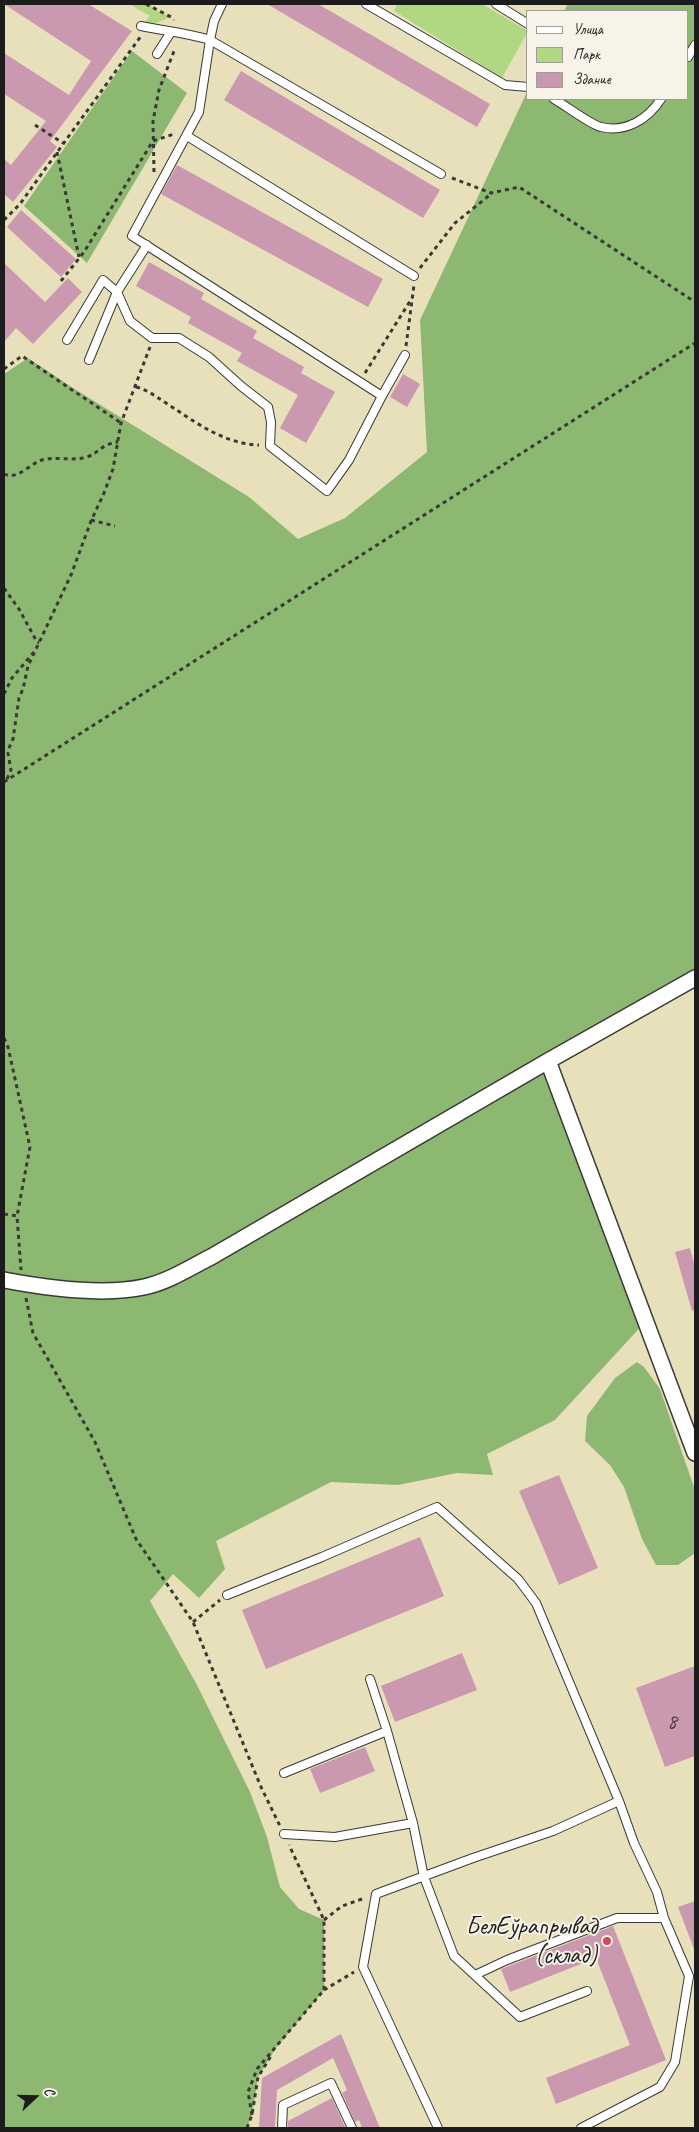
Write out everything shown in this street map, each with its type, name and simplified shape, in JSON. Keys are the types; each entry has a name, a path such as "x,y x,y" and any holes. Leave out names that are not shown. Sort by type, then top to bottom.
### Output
{"street":[{"path":"4,1280 71,1289 108,1290 145,1287 166,1280 211,1257 548,1061 695,978"},
{"path":"548,1061 695,1453"}],"lane":[{"path":"222,4 214,21 210,40 200,112 132,236 382,396"},
{"path":"366,4 505,85 526,87"},
{"path":"496,4 526,23"},
{"path":"144,27 171,32 183,32 210,40 441,174"},
{"path":"157,54 171,32"},
{"path":"556,100 600,127 628,127 653,112 660,100"},
{"path":"189,132 414,276"},
{"path":"89,360 117,292 147,245"},
{"path":"67,340 103,280 117,292 130,321 152,338 179,338 209,357 268,407 271,422 270,446 327,491 349,460 404,355"},
{"path":"227,1595 322,1558 437,1507 518,1579 536,1603 619,1801 634,1843 656,1892 664,1918 692,1975 675,2062 660,2087 581,2128"},
{"path":"370,1679 413,1823 424,1877 454,1956 520,2018 586,1991"},
{"path":"284,1773 387,1731"},
{"path":"438,2128 363,1967 376,1894 473,1858 553,1832 619,1801"},
{"path":"284,1834 335,1837 413,1823"},
{"path":"475,1975 507,1960 617,1918 664,1918"},
{"path":"282,2128 283,2105 331,2084 352,2128"}],"path":[{"path":"146,4 171,17"},
{"path":"150,4 154,9"},
{"path":"4,220 20,204 144,27"},
{"path":"154,195 153,121 159,90 183,32"},
{"path":"35,125 63,143"},
{"path":"61,281 79,257 153,141 189,132"},
{"path":"57,151 79,257"},
{"path":"441,174 491,193"},
{"path":"404,355 413,296 414,276 455,223 491,193 519,187 695,302"},
{"path":"360,381 413,296"},
{"path":"4,694 12,678 40,643 71,575 91,520 113,469 121,423 149,353 152,338"},
{"path":"4,782 695,343"},
{"path":"4,369 22,356 121,423"},
{"path":"136,387 148,390 230,442 244,445 270,446"},
{"path":"4,474 8,476 15,475 40,461 80,459 90,456 107,444 118,442"},
{"path":"91,520 115,526"},
{"path":"4,588 19,609 37,642 40,643"},
{"path":"4,782 11,770 6,753 13,739 19,698 34,652"},
{"path":"4,1038 8,1047 30,1147 17,1216 22,1283 33,1333 95,1442 136,1539 193,1622 261,1787 324,1920 324,1990"},
{"path":"4,1214 17,1216"},
{"path":"193,1622 227,1595"},
{"path":"324,1920 342,1906 376,1894"},
{"path":"252,2115 248,2092 257,2069 324,1990 363,1967"},
{"path":"247,2128 252,2115 258,2077 276,2048"}],"green space":[{"path":"129,4 150,4 154,9 171,17 147,27 141,26 150,16"},
{"path":"397,4 482,4 526,30 526,35 502,78 394,11"},
{"path":"568,4 695,4 695,978 548,1061 646,1321 555,1420 487,1454 493,1475 457,1473 398,1485 331,1482 216,1541 225,1569 199,1598 173,1574 150,1601 197,1685 250,1792 267,1837 280,1887 299,1909 324,1920 324,1990 276,2048 258,2077 252,2115 247,2128 4,2128 4,374 28,358 249,497 298,539 345,518 427,452 420,320 526,94 526,100 689,100 689,10 565,10"},
{"path":"132,51 187,93 87,263 24,206"},
{"path":"637,1362 644,1367 660,1389 695,1490 695,1553 678,1565 656,1565 642,1539 624,1487 610,1465 585,1441 587,1416 615,1378"}],"building":[{"path":"4,4 88,4 132,31 50,141 57,147 13,202 4,194 4,159 11,165 46,121 4,94 4,53 69,95 91,61"},
{"path":"267,4 318,4 490,104 477,127"},
{"path":"241,71 440,190 423,218 224,100"},
{"path":"177,165 383,279 368,307 161,194"},
{"path":"21,210 76,259 61,277 7,227"},
{"path":"149,262 204,293 201,299 257,331 253,338 304,367 301,373 335,392 306,443 280,428 298,395 237,361 242,353 188,323 191,317 136,286"},
{"path":"4,263 45,302 68,278 82,292 33,344 16,328 4,342"},
{"path":"403,374 420,384 407,407 390,397"},
{"path":"690,1248 695,1267 695,1310 692,1311 675,1252"},
{"path":"559,1475 598,1568 559,1585 519,1491"},
{"path":"420,1537 444,1596 266,1669 242,1610"},
{"path":"462,1653 477,1690 395,1722 381,1686"},
{"path":"695,1666 695,1756 665,1767 636,1688"},
{"path":"365,1747 375,1771 320,1793 310,1769"},
{"path":"695,1901 695,1948 694,1949 678,1907"},
{"path":"613,1926 666,2060 556,2104 546,2078 630,2045 596,1958 510,1992 501,1969"},
{"path":"341,2034 380,2128 362,2128 359,2120 355,2122 342,2093 347,2090 333,2058 277,2090 276,2128 259,2128 262,2078"},
{"path":"332,2098 345,2127 288,2128 288,2121"}],"place":[{"name":"БелЕўрапрывад (склад)","path":"607,1941"}]}
